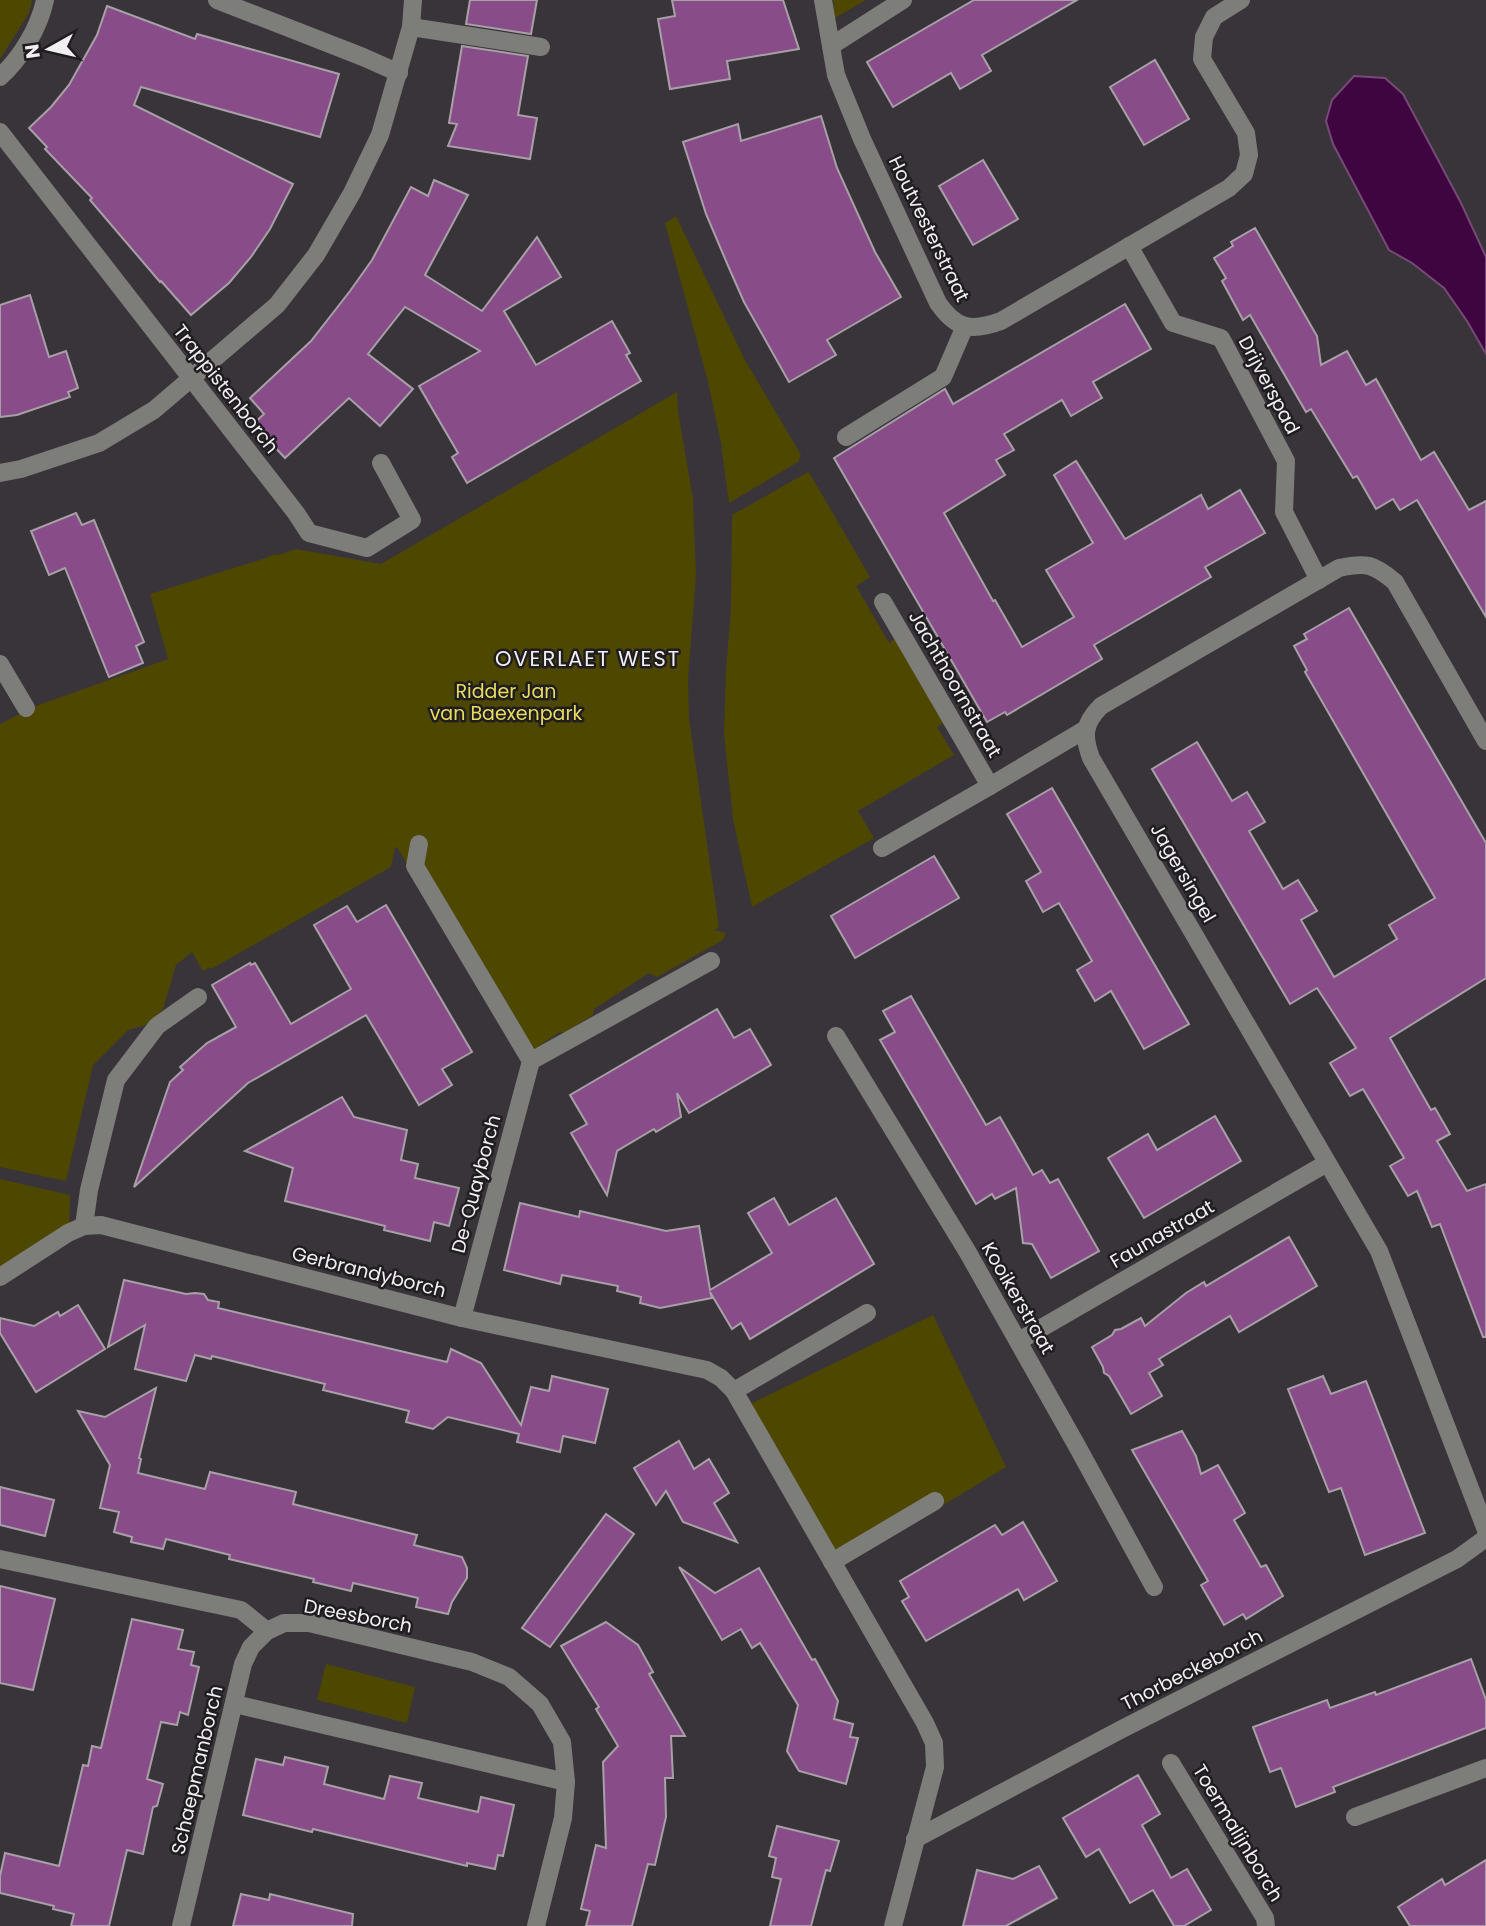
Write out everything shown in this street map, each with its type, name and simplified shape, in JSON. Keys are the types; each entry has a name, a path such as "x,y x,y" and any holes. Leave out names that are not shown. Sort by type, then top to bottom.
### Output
{"street":[{"path":"0,78 10,68 41,19 45,0"},
{"path":"217,0 363,57 399,74"},
{"path":"0,473 21,469 99,443 154,410 276,305 316,255 352,193 380,135 411,27 413,0"},
{"name":"Houtvesterstraat","path":"822,0 836,75 862,139 938,303 949,319 965,326 983,328 1000,321 1129,246"},
{"path":"831,46 903,0"},
{"path":"1129,246 1228,187 1244,174 1249,155 1247,133 1202,59 1203,37 1214,17 1241,0"},
{"path":"411,27 541,47"},
{"name":"Trappistenborch","path":"0,132 309,533 367,548 412,520 381,463"},
{"name":"Drijverspad","path":"1129,246 1173,323 1221,338 1286,461 1284,512 1320,580"},
{"path":"846,438 943,377 965,326"},
{"path":"1086,729 1091,716 1101,706 1339,568 1356,564 1378,568 1395,582 1486,741"},
{"name":"Jachthoornstraat","path":"883,602 990,786"},
{"path":"0,664 26,708"},
{"name":"Jachthoornstraat","path":"881,848 1086,729"},
{"name":"Jagersingel","path":"1086,729 1085,743 1091,758 1379,1251 1486,1530"},
{"path":"419,844 415,866 531,1061 711,961"},
{"path":"0,1277 68,1233 84,1226 89,1190 116,1080 157,1026 198,997"},
{"name":"Kooikerstraat","path":"836,1036 1019,1341 1154,1587"},
{"name":"De-Quayborch","path":"462,1318 531,1061"},
{"name":"Faunastraat","path":"1019,1341 1327,1163"},
{"name":"Gerbrandyborch","path":"84,1226 101,1225 462,1318 708,1370 734,1391"},
{"path":"867,1313 734,1391 934,1743 935,1767 893,1926"},
{"path":"832,1562 935,1501"},
{"name":"Thorbeckeborch","path":"915,1839 1122,1729 1457,1559 1486,1538"},
{"path":"0,1559 241,1610 267,1631"},
{"name":"Dreesborch","path":"267,1631 284,1623 309,1623 472,1662 509,1677 540,1704 562,1742 566,1782 563,1818 536,1926"},
{"name":"Schaepmanborch","path":"181,1926 243,1664 251,1647 267,1631"},
{"path":"235,1704 566,1782"},
{"name":"Toermalijnborch","path":"1171,1763 1265,1918 1266,1926"},
{"path":"1355,1817 1486,1768"}],"green space":[{"path":"0,0 32,0 29,13 0,59"},
{"path":"833,0 866,0 835,18"},
{"path":"676,216 745,360 801,455 798,462 729,503 721,443 708,382 665,223"},
{"name":"Ridder Jan van Baexenpark","path":"677,392 693,499 696,575 688,679 689,718 719,927 714,930 726,933 723,940 657,977 649,973 594,1009 593,1015 564,1033 560,1032 521,1058 397,847 391,867 211,969 210,967 203,971 192,952 176,965 163,1009 146,1025 128,1030 93,1065 66,1181 0,1167 0,724 33,707 168,659 150,594 296,549 381,564"},
{"path":"808,472 870,577 856,586 889,643 896,638 945,722 937,727 954,755 858,811 874,838 752,907 733,819 724,734 731,608 732,515"},
{"path":"0,1179 70,1195 69,1232 0,1274"},
{"path":"933,1315 1006,1467 833,1572 746,1406"},
{"path":"326,1664 415,1687 407,1723 317,1700"}],"shaded area":[{"path":"1354,76 1385,78 1403,94 1461,203 1486,257 1486,354 1444,288 1412,263 1389,250 1333,144 1326,121 1332,100"}],"building":[{"path":"470,0 537,0 531,34 466,24"},
{"path":"672,0 783,0 799,49 727,61 730,79 670,89 658,19 675,16"},
{"path":"974,0 1077,0 982,55 991,71 960,89 951,73 893,107 867,62"},
{"path":"107,6 195,39 197,34 339,74 320,137 141,87 134,105 293,184 270,229 251,257 229,283 191,315 29,128 69,85 97,35"},
{"path":"462,46 528,56 518,115 537,118 530,159 448,146 457,124 449,123"},
{"path":"1155,60 1189,119 1144,145 1110,87"},
{"path":"821,116 837,168 875,252 901,297 827,340 836,355 789,382 744,302 706,214 683,142 738,124 741,141"},
{"path":"983,160 1018,219 973,245 939,186"},
{"path":"434,180 468,195 425,275 482,311 537,237 561,277 504,311 536,365 612,321 630,353 626,355 641,381 467,483 452,457 458,453 419,386 480,351 405,307 368,354 413,389 380,426 349,398 285,458 253,424 264,414 250,398 311,341 350,291 372,260 411,187 428,196"},
{"path":"1255,228 1317,336 1321,365 1347,351 1366,385 1376,379 1421,460 1434,452 1469,510 1486,501 1486,617 1417,500 1400,510 1393,499 1376,509 1357,476 1353,478 1311,409 1306,412 1250,315 1243,320 1222,281 1226,278 1214,258 1233,246 1231,242"},
{"path":"30,295 49,357 66,351 78,388 68,392 70,397 17,415 0,417 0,305"},
{"path":"1125,304 1151,349 1093,382 1102,398 1071,416 1062,400 1004,434 1014,450 996,460 1005,475 944,513 993,601 995,600 1022,647 1074,617 1046,570 1093,543 1054,475 1076,461 1125,539 1201,495 1208,509 1240,490 1265,533 1205,567 1211,577 1094,645 1102,659 1007,715 1005,712 987,722 834,458 945,389 953,404"},
{"path":"76,513 82,525 94,520 144,642 136,646 143,663 109,677 65,568 49,575 31,531"},
{"path":"1349,608 1486,843 1486,978 1390,1038 1431,1110 1435,1108 1450,1134 1437,1141 1467,1191 1486,1184 1486,1337 1483,1337 1440,1224 1432,1227 1417,1191 1408,1196 1390,1166 1404,1158 1363,1089 1350,1096 1330,1063 1356,1048 1317,988 1290,1004 1152,769 1197,742 1232,801 1247,792 1265,822 1249,831 1283,889 1298,880 1317,911 1301,920 1334,977 1397,939 1389,925 1435,898 1305,672 1307,670 1294,646 1307,639 1304,634"},
{"path":"1052,788 1189,1024 1144,1049 1111,991 1095,1001 1077,970 1092,961 1059,903 1043,912 1026,881 1041,872 1007,814"},
{"path":"934,856 959,898 855,958 831,916"},
{"path":"386,905 472,1052 442,1069 452,1085 419,1105 366,1015 248,1083 134,1187 170,1082 183,1070 180,1067 207,1043 236,1027 212,985 250,963 255,963 291,1024 351,989 314,925 347,906 357,922"},
{"path":"911,996 986,1125 1000,1117 1033,1175 1042,1170 1050,1183 1058,1179 1099,1251 1051,1278 1032,1244 1023,1243 1016,1188 995,1199 992,1194 976,1204 880,1040 895,1032 883,1011"},
{"path":"717,1009 734,1038 750,1029 771,1065 689,1113 677,1093 681,1117 617,1151 607,1195 571,1133 587,1124 570,1095"},
{"path":"342,1097 354,1117 407,1130 401,1160 418,1164 415,1178 459,1188 449,1226 434,1222 430,1241 384,1230 385,1226 285,1201 293,1168 245,1151"},
{"path":"1215,1116 1241,1161 1144,1218 1108,1158 1148,1134 1157,1150"},
{"path":"774,1198 789,1225 836,1198 874,1264 750,1339 741,1323 732,1329 710,1292 712,1298 660,1308 640,1303 641,1297 617,1291 618,1286 562,1275 560,1284 504,1270 520,1203 579,1217 580,1211 666,1231 699,1226 710,1290 772,1253 748,1213"},
{"path":"1289,1237 1317,1286 1239,1332 1230,1316 1159,1359 1163,1365 1149,1373 1162,1396 1131,1414 1109,1376 1104,1373 1092,1347 1112,1335 1115,1330 1141,1318 1145,1326 1186,1293 1204,1282 1206,1286"},
{"path":"124,1280 186,1294 204,1294 208,1300 219,1302 218,1308 447,1362 451,1349 481,1363 521,1425 531,1387 549,1391 552,1376 608,1389 595,1443 563,1436 560,1452 517,1442 519,1434 448,1417 433,1429 406,1422 409,1411 323,1390 325,1384 212,1356 211,1359 195,1355 186,1381 135,1369 145,1325 108,1347"},
{"path":"78,1305 105,1349 36,1392 0,1333 0,1318 34,1326 58,1312 60,1316"},
{"path":"1323,1376 1331,1394 1366,1381 1425,1533 1365,1555 1341,1488 1329,1492 1288,1389"},
{"path":"156,1388 139,1458 138,1473 205,1489 210,1472 296,1492 293,1504 417,1535 414,1545 462,1557 467,1568 467,1578 448,1614 416,1607 418,1598 353,1583 351,1591 313,1582 314,1579 229,1559 230,1555 166,1539 163,1549 131,1542 132,1537 114,1532 119,1512 100,1508 110,1465 78,1411 105,1417"},
{"path":"1182,1431 1196,1456 1201,1474 1218,1465 1245,1513 1234,1520 1261,1567 1266,1565 1283,1596 1246,1619 1243,1614 1224,1625 1201,1585 1208,1581 1132,1450"},
{"path":"679,1441 694,1469 709,1459 729,1493 714,1503 737,1542 683,1522 666,1491 656,1505 634,1468"},
{"path":"0,1487 54,1500 45,1536 0,1525"},
{"path":"606,1514 634,1534 550,1647 522,1628"},
{"path":"1023,1522 1057,1581 1024,1600 1018,1589 926,1641 902,1601 909,1597 900,1581 995,1525 1002,1535"},
{"path":"679,1567 715,1593 759,1568 838,1701 834,1719 853,1724 850,1737 858,1738 846,1784 799,1771 787,1751 798,1705 760,1643 752,1648 741,1629 722,1640"},
{"path":"0,1586 55,1599 33,1690 0,1683"},
{"path":"132,1619 183,1630 178,1649 194,1652 191,1665 199,1667 188,1715 180,1712 177,1725 161,1722 147,1779 163,1784 157,1806 153,1807 143,1854 127,1850 109,1926 71,1926 74,1914 53,1909 54,1906 0,1893 0,1876 5,1853 59,1866 83,1765 88,1766 92,1746 101,1748"},
{"path":"606,1622 638,1645 653,1672 649,1674 685,1736 671,1736 673,1778 665,1778 666,1817 655,1865 648,1864 632,1926 586,1926 590,1911 581,1909 596,1845 606,1848 603,1762 618,1746 596,1709 599,1707 561,1646"},
{"path":"1471,1659 1486,1700 1486,1728 1333,1787 1335,1792 1296,1807 1281,1768 1270,1772 1253,1727 1327,1700 1330,1708 1375,1692 1376,1695"},
{"path":"285,1757 328,1767 324,1784 384,1799 390,1776 422,1783 418,1798 478,1812 481,1797 514,1805 503,1856 498,1855 495,1869 467,1863 467,1866 243,1815 256,1759 283,1765"},
{"path":"1138,1775 1160,1814 1142,1825 1171,1878 1187,1869 1211,1910 1184,1926 1174,1926 1153,1890 1130,1903 1099,1849 1086,1857 1063,1818"},
{"path":"777,1826 839,1841 830,1871 826,1870 811,1926 770,1926 781,1879 772,1877 776,1858 769,1856"},
{"path":"1486,1860 1486,1926 1410,1926 1398,1907 1442,1879 1445,1885"},
{"path":"1039,1866 1057,1898 1006,1926 963,1926 977,1870 1013,1879"},
{"path":"241,1894 269,1900 270,1894 353,1914 352,1926 233,1926"}],"district":[{"name":"OVERLAET WEST","path":"588,658"}]}
